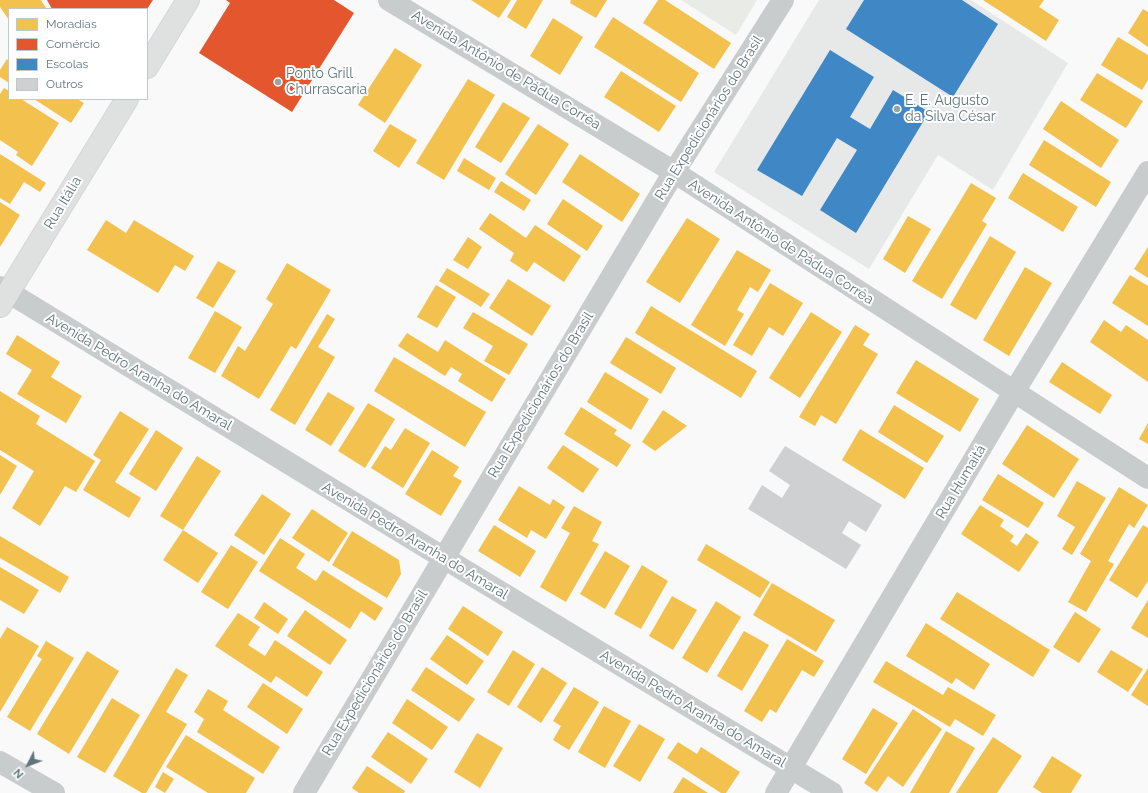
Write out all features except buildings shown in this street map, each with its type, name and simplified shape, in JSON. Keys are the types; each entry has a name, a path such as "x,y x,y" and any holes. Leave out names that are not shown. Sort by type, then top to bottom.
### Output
{"street":[{"path":"148,65 188,0"},
{"name":"Avenida Antônio de Pádua Corrêa","path":"389,0 674,172 1148,478"},
{"name":"Rua Expedicionários do Brasil","path":"304,793 674,172 783,0"},
{"name":"Rua Itália","path":"3,295 126,100"},
{"name":"Rua Humaitá","path":"776,793 1014,392 1148,172"},
{"name":"Avenida Pedro Aranha do Amaral","path":"3,295 444,558 832,793"},
{"path":"0,762 54,793"}],"shaded area":[{"path":"681,0 757,0 736,35"},
{"name":"E. E. Augusto da Silva César","path":"819,0 971,0 1068,63 993,190 938,155 869,269 714,172"}],"place":[{"name":"Ponto Grill Churrascaria","path":"278,82"},
{"name":"E. E. Augusto da Silva César","path":"897,109"}]}
